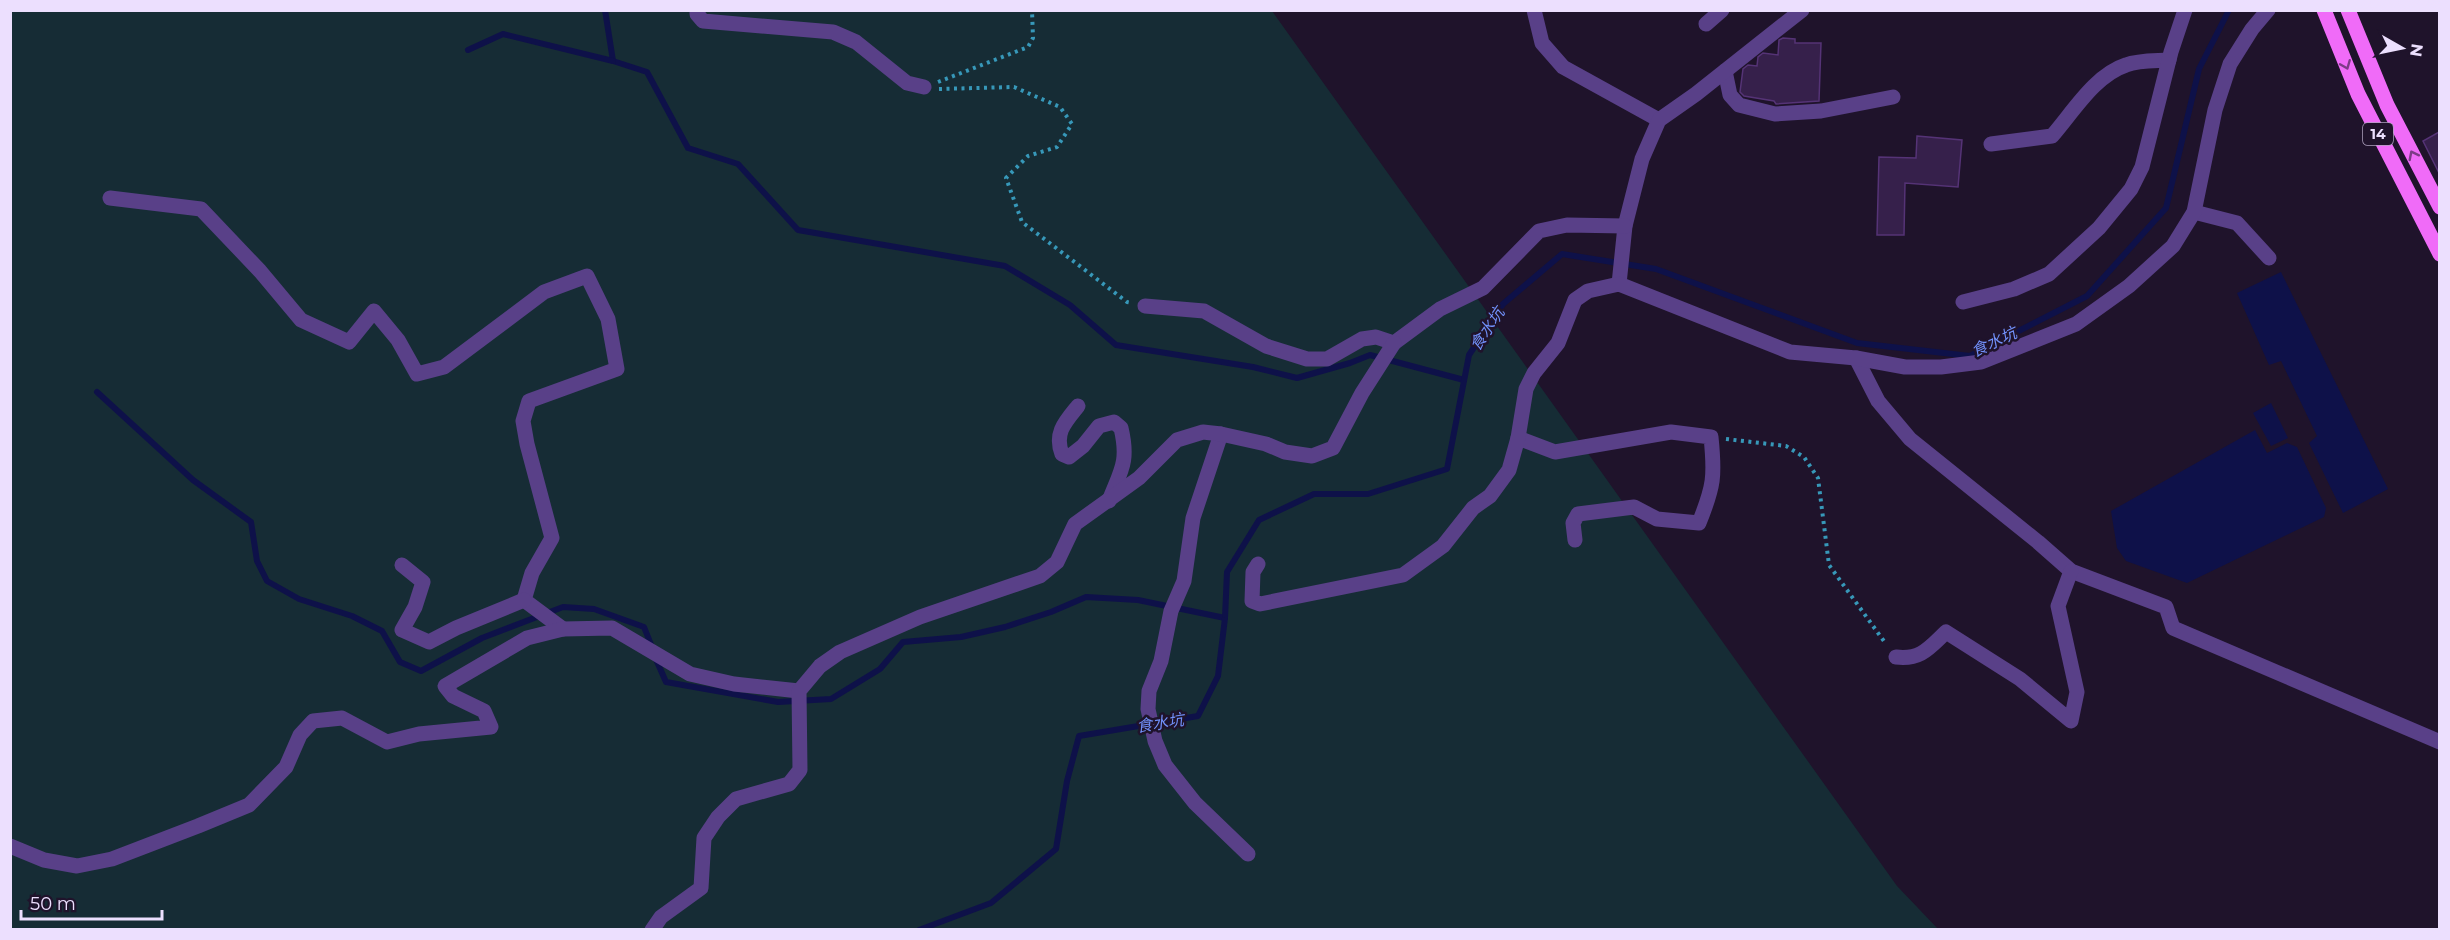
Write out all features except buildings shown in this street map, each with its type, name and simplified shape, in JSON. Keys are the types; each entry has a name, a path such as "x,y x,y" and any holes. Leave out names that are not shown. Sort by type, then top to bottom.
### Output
{"main road":[{"name":"14","path":"2324,10 2358,94 2439,254"},
{"name":"14","path":"2348,10 2387,105 2439,207"}],"street":[{"path":"697,10 697,14 703,21 833,32 856,42 907,83 924,87"},
{"path":"1534,10 1542,43 1563,67 1659,120"},
{"path":"1706,24 1722,10"},
{"path":"1619,284 1625,226 1642,159 1659,120 1802,10"},
{"path":"1963,302 2014,289 2049,274 2099,228 2131,189 2142,167 2169,60 2185,10"},
{"path":"1258,564 1253,572 1252,601 1260,604 1403,576 1443,546 1473,508 1490,496 1509,470 1518,438 1526,389 1534,373 1558,343 1575,300 1588,291 1619,284 1790,352 1856,358 1905,367 1941,367 1981,362 2076,324 2129,286 2173,246 2194,212 2215,110 2230,64 2252,29 2268,10"},
{"path":"1990,144 2052,136 2083,99 2109,74 2127,65 2169,60"},
{"path":"1725,71 1730,95 1739,105 1775,114 1821,111 1893,97"},
{"path":"110,198 201,209 260,271 301,320 349,342 374,311 398,340 417,374 444,367 544,292 587,276 608,319 616,353 617,369 529,401 523,421 526,444 552,538 532,573 528,603"},
{"path":"2194,212 2237,223 2269,258"},
{"path":"652,930 662,917 701,888 704,838 718,817 736,799 789,784 800,770 799,691 820,666 840,652 920,617 1040,576 1057,562 1075,524 1139,478 1177,440 1203,432 1221,434 1266,444 1285,452 1312,456 1333,448 1362,393 1394,342 1440,309 1483,288 1539,231 1567,225 1625,226"},
{"path":"1145,306 1204,311 1266,346 1307,360 1327,359 1362,339 1376,337 1394,342"},
{"path":"1856,358 1878,401 1910,439 2071,571 2166,607 2172,628 2439,742"},
{"path":"1078,406 1061,426 1057,442 1062,454 1069,457 1083,446 1100,426 1114,422 1122,428 1126,451 1109,501"},
{"path":"1518,438 1555,452 1671,432 1711,437 1714,466 1713,488 1699,523 1657,519 1634,507 1578,514 1573,523 1575,540"},
{"path":"1221,434 1193,518 1184,581 1173,605 1161,661 1149,691 1148,709 1155,741 1165,765 1195,803 1248,854"},
{"path":"402,565 423,582 415,608 402,630 429,642 456,628 528,603"},
{"path":"1896,657 1910,659 1926,651 1946,632 2020,679 2072,721 2077,692 2058,606 2071,571"},
{"path":"528,603 558,626"},
{"path":"10,846 44,860 77,866 112,859 249,805 286,767 300,735 313,721 342,718 387,742 419,734 491,727 484,711 453,696 445,686 527,638 558,626 612,628 690,674 734,684 799,691"}],"path":[{"path":"924,87 1028,46 1034,38 1032,10"},
{"path":"924,87 1014,87 1060,107 1072,124 1057,147 1028,156 1006,178 1022,222 1127,302 1145,306"},
{"path":"1711,437 1786,446 1804,457 1818,478 1829,565 1896,657"}],"shaded area":[{"path":"10,11 1272,11 1897,886 1938,929 11,929"},
{"path":"2281,272 2388,489 2343,513 2309,443 2317,436 2281,361 2269,365 2237,293"},
{"path":"2271,403 2288,438 2271,446 2253,413"},
{"path":"2255,430 2267,453 2287,443 2297,447 2326,508 2324,517 2187,583 2126,561 2117,548 2111,511"}],"waterway":[{"path":"605,10 613,61 647,72 688,148 738,164 798,230 1005,266 1070,305 1116,345 1253,367 1297,378 1370,355 1464,380"},
{"name":"食水坑","path":"919,930 991,903 1056,849 1067,781 1079,736 1198,716 1218,676 1225,618 1227,572 1259,520 1314,494 1368,494 1447,469 1469,355 1503,304 1562,254 1656,269 1857,343 1970,356 2087,296 2166,208 2199,69 2229,10"},
{"path":"468,50 503,34 613,61"},
{"path":"97,392 193,480 251,522 257,561 267,581 299,599 352,616 382,631 400,662 421,671 482,638 563,607 594,609 644,627 652,647"},
{"path":"655,657 666,682 778,702 831,699 880,669 903,642 961,637 1005,627 1051,612 1086,597 1138,600 1225,618"}]}
